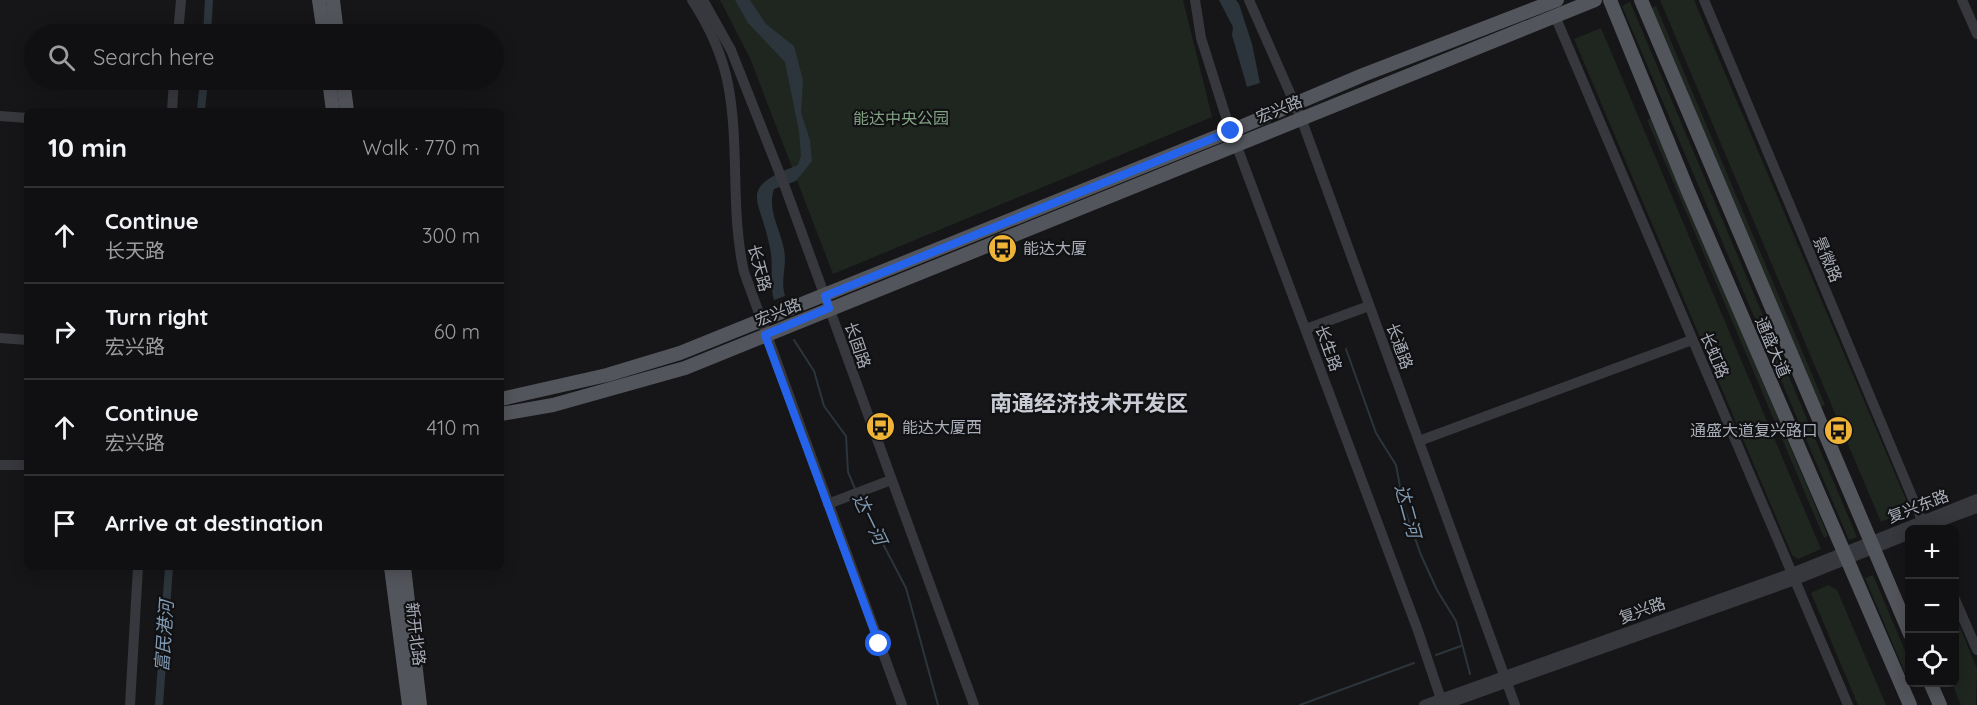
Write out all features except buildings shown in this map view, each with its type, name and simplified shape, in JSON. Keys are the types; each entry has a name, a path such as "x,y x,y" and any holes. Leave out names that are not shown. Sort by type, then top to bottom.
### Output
{"main road":[{"path":"319,0 323,24"},
{"path":"333,0 337,24"},
{"name":"宏兴路","path":"1234,138 1295,104 1552,5 1595,0"},
{"name":"通盛大道","path":"1610,0 1688,191 1910,705"},
{"name":"通盛大道","path":"1641,0 1910,633"},
{"name":"宏兴路","path":"504,413 553,405 685,368 765,335 827,302 1234,138 1301,118 1552,5"},
{"path":"330,90 333,108"},
{"path":"344,90 347,108"},
{"name":"宏兴路","path":"504,398 607,375 680,353 759,320 827,302"},
{"name":"新开北路","path":"391,570 409,705"},
{"name":"新开北路","path":"404,570 420,705"},
{"path":"1932,687 1940,705"}],"street":[{"path":"179,24 180,0"},
{"name":"长天路","path":"692,0 707,23 721,58 728,85 734,157 735,225 744,272 759,320 902,705"},
{"name":"长固路","path":"703,0 731,50 785,187 974,705"},
{"name":"长生路","path":"1195,0 1207,59 1234,138 1443,703"},
{"name":"长通路","path":"1249,0 1301,118 1515,705"},
{"name":"景微路","path":"1704,0 1922,525"},
{"path":"1962,0 1977,34"},
{"name":"长虹路","path":"1552,5 1848,705"},
{"path":"172,108 173,90"},
{"path":"0,116 24,118"},
{"path":"1306,329 1369,306"},
{"path":"0,338 24,340"},
{"path":"1419,441 1692,340"},
{"path":"0,465 24,465"},
{"path":"828,504 891,480"},
{"name":"复兴东路","path":"1927,525 1977,499"},
{"name":"复兴东路","path":"1929,525 1977,508"},
{"name":"复兴东路","path":"1871,544 1905,533"},
{"name":"复兴东路","path":"1871,544 1905,535"},
{"name":"复兴路","path":"1424,705 1443,703 1793,576 1871,544"},
{"path":"130,705 138,570"},
{"path":"1959,609 1977,650"}],"green space":[{"name":"能达中央公园","path":"720,0 1183,0 1212,117 833,274 750,58"},
{"path":"1660,0 1694,0 1910,509 1881,522"},
{"path":"1630,2 1857,537 1849,540 1622,6"},
{"path":"1656,6 1825,405 1821,407 1651,8"},
{"path":"1601,28 1821,549 1798,559 1792,555 1574,39"},
{"path":"1651,118 1828,536 1824,538 1647,120"},
{"path":"1873,575 1905,651 1905,673 1865,578"},
{"path":"1828,585 1837,590 1886,705 1858,705 1811,593"},
{"path":"1959,625 1977,669 1976,705 1961,705 1954,687 1959,687"}],"shaded area":[{"path":"735,0 750,0 766,24 794,46 803,80 801,113 810,140 812,161 796,181 774,189 772,206 785,258 783,281 785,296 774,300 771,255 757,196 759,188 766,181 798,165 801,156 799,131 785,62 748,23"},
{"path":"1219,0 1236,0 1239,4 1252,44 1260,83 1247,87 1232,35 1233,27"}],"waterway":[{"name":"富民港河","path":"208,24 209,0"},
{"name":"富民港河","path":"201,108 203,90"},
{"name":"达一河","path":"794,340 814,371 824,406 846,436 848,472 856,491"},
{"name":"达二河","path":"1346,349 1376,433 1396,465 1404,508 1421,555 1437,590 1456,621 1470,674"},
{"name":"达一河","path":"858,496 906,588 938,705"},
{"name":"富民港河","path":"159,705 169,570"},
{"path":"1436,655 1461,646"},
{"path":"1300,705 1414,663"}],"place":[{"name":"能达大厦","path":"1002,248"},
{"name":"能达大厦西","path":"881,427"},
{"name":"通盛大道复兴路口","path":"1839,430"}],"district":[{"name":"南通经济技术开发区","path":"1089,403"}],"route":[{"path":"879,644 765,335 829,308 825,296 1231,131"}]}
